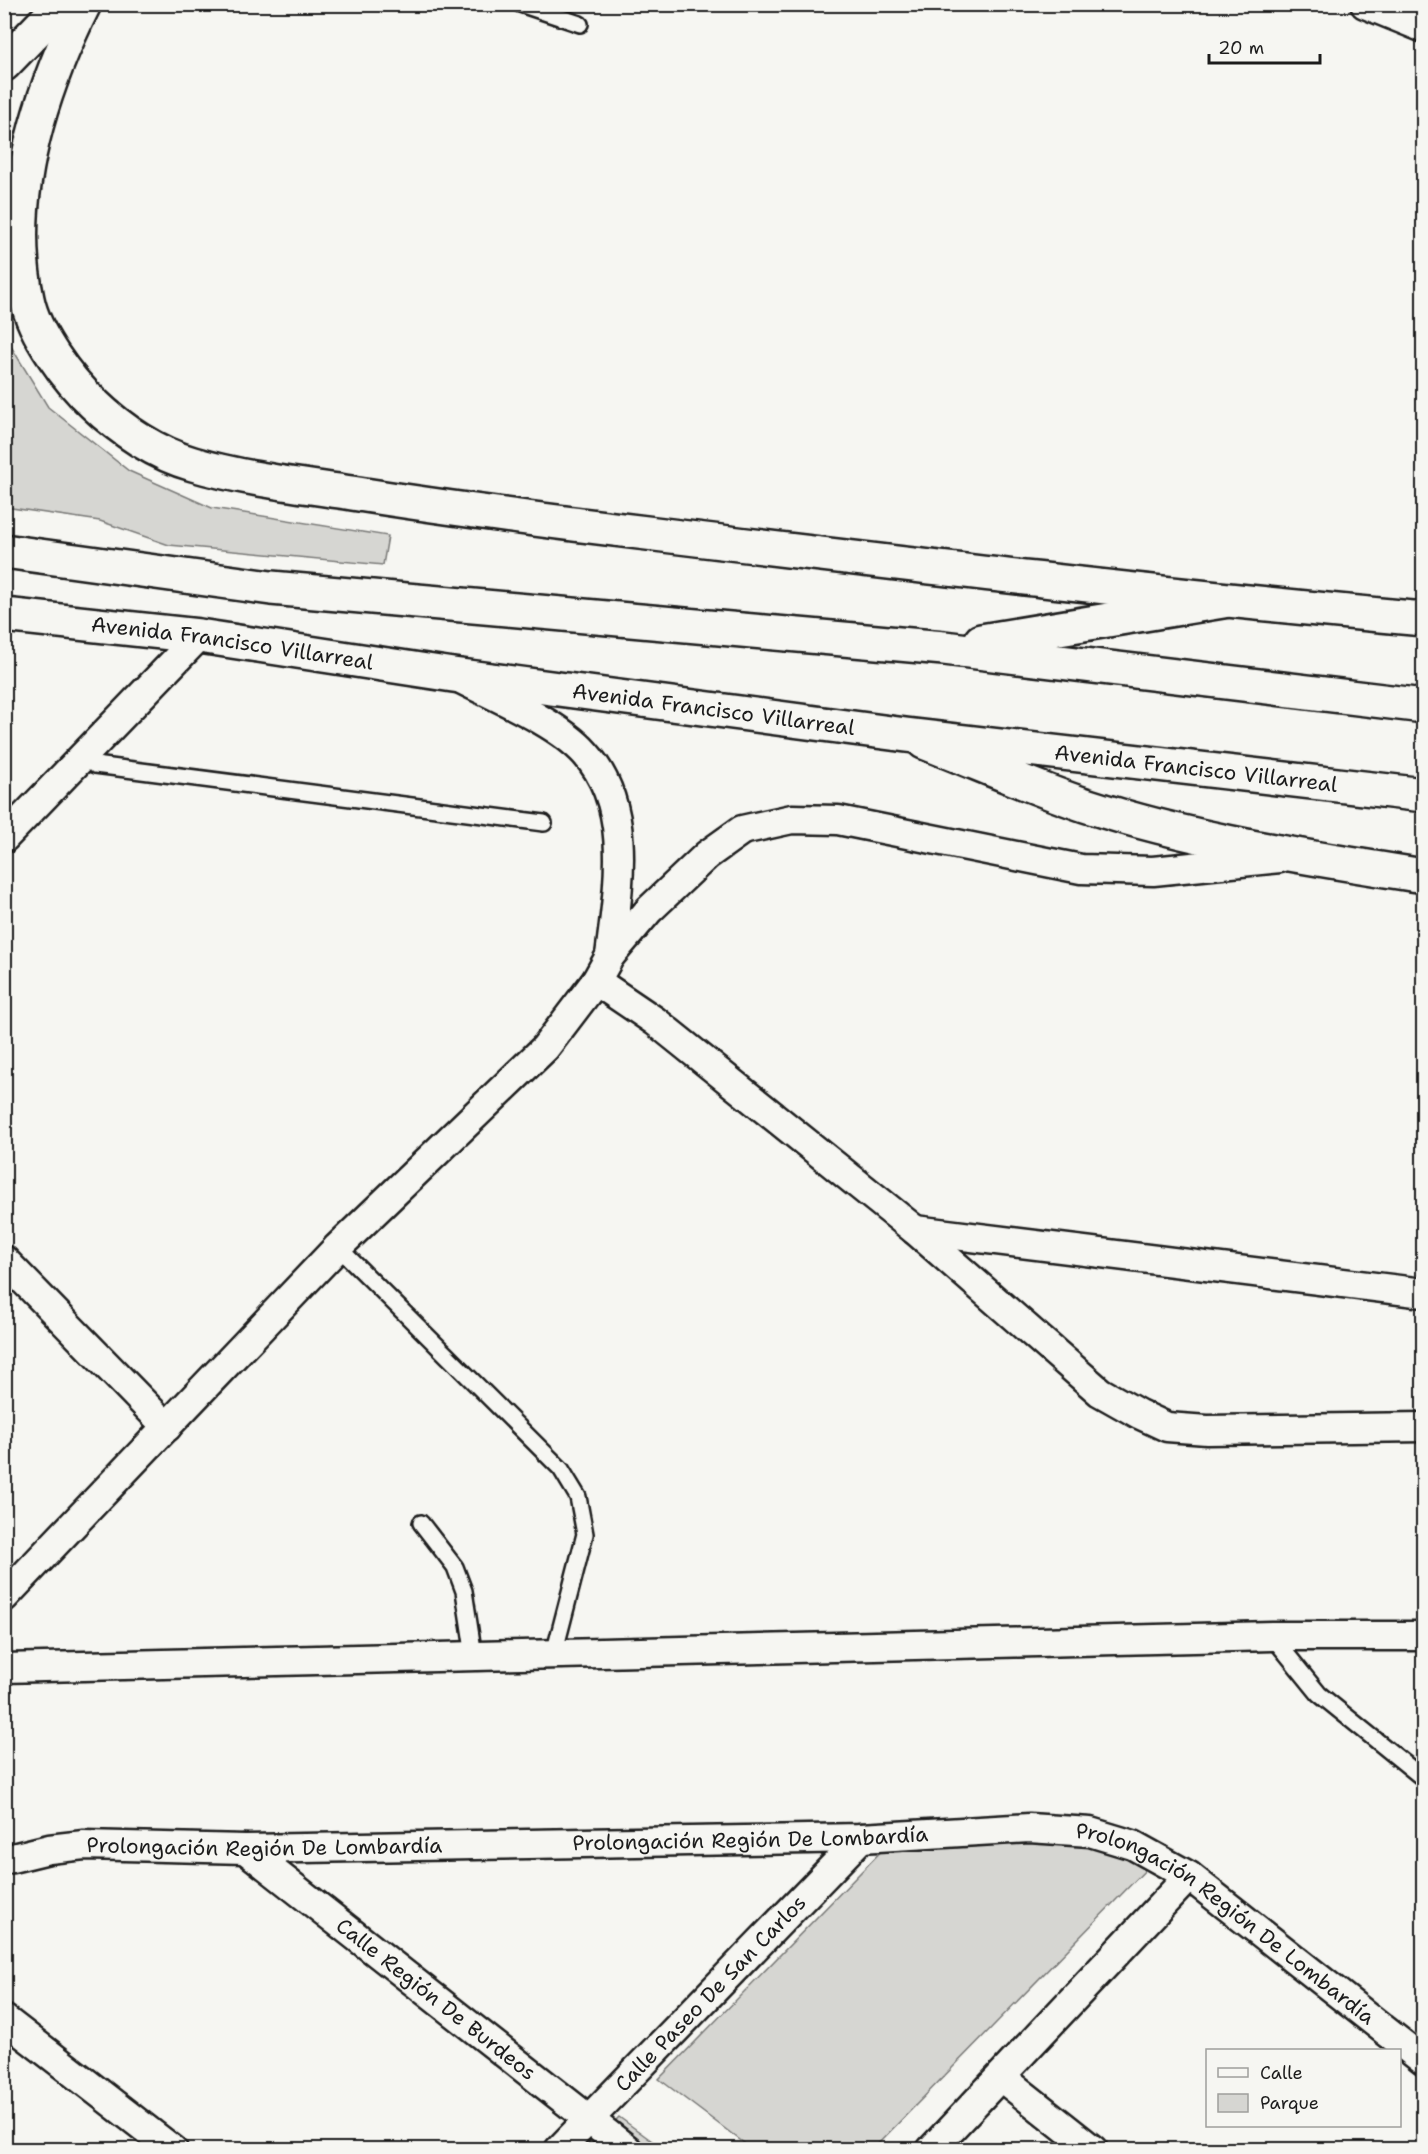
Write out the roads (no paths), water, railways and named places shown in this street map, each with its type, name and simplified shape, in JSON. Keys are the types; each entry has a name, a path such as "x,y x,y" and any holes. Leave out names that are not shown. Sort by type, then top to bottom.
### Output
{"main road":[{"path":"4,64 62,4"},
{"path":"84,4 51,79 35,126 28,159 21,229 27,302 52,354 92,403 137,439 201,466 265,480 462,510 1223,601 1424,619"},
{"path":"4,551 271,588 944,648 1424,706"},
{"path":"944,648 1223,601"},
{"name":"Avenida Francisco Villarreal","path":"4,615 200,636 453,675 906,735 1424,795"},
{"path":"906,735 1085,805 1166,827 1300,856 1424,876"}],"street":[{"path":"1365,4 1424,28"},
{"path":"4,838 200,636"},
{"path":"453,675 546,724 584,751 604,777 615,811 619,849 617,898 610,956"},
{"path":"4,1598 338,1247 545,1048 596,981 610,956 649,910 707,855 742,830 792,819 838,820 1081,869 1153,871 1300,856"},
{"path":"596,981 655,1021 915,1230 1100,1392 1167,1427 1207,1430 1424,1427"},
{"path":"915,1230 1424,1293"},
{"path":"4,1260 166,1427"},
{"path":"4,1668 1272,1636 1424,1636"},
{"name":"Prolongación Región De Lombardía","path":"4,1860 49,1849 84,1845 245,1849 861,1838 1029,1828 1090,1832 1133,1845 1189,1876 1424,2061"},
{"name":"Calle Paseo De San Carlos","path":"559,2150 861,1838"},
{"name":"Calle Región De Burdeos","path":"245,1849 628,2150"},
{"path":"931,2150 1189,1876"},
{"path":"4,2019 173,2150"},
{"path":"1001,2077 1093,2150"}],"lane":[{"path":"520,4 580,24"},
{"path":"82,759 95,765 544,824"},
{"path":"338,1247 561,1469 578,1497 585,1534 554,1654"},
{"path":"420,1523 455,1567 465,1591 474,1656"},
{"path":"1272,1636 1319,1694 1424,1779"}]}
